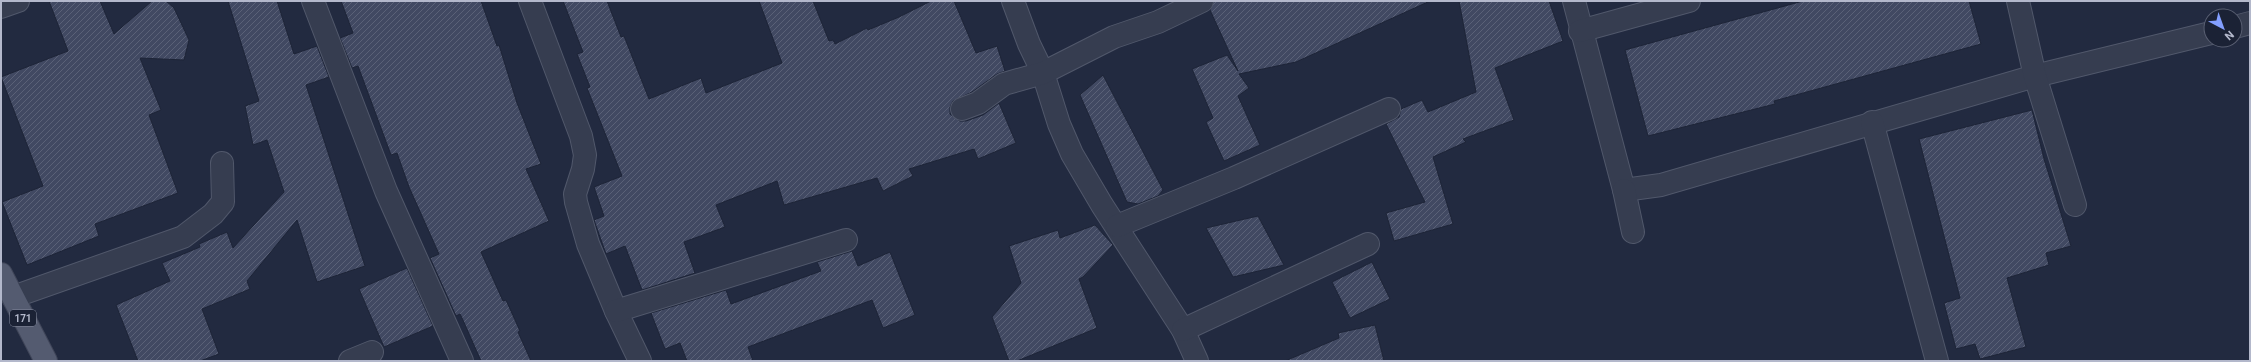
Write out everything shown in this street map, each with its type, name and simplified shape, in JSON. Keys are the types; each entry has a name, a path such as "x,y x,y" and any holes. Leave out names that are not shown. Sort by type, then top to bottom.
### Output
{"main road":[{"name":"171","path":"1,274 46,361"}],"street":[{"path":"1,7 18,1"},
{"path":"314,1 386,191 462,361"},
{"path":"530,1 581,136 585,155 583,168 575,194 588,244 616,311 640,361"},
{"path":"1013,1 1029,44 1043,72 1059,124 1072,154 1102,205 1183,330 1197,361"},
{"path":"962,109 978,103 1004,84 1043,72 1114,37 1151,25 1202,1"},
{"path":"1574,1 1580,31 1624,190 1633,232"},
{"path":"1580,31 1689,1"},
{"path":"2018,1 2035,76 2075,205"},
{"path":"1624,190 1661,185 1872,122 2035,76 2203,35"},
{"path":"1117,226 1234,178 1389,109"},
{"path":"1872,122 1937,361"},
{"path":"13,297 183,237 219,209 223,202 222,163"},
{"path":"616,311 846,240"},
{"path":"1183,330 1368,244"},
{"path":"350,361 372,352"}],"building":[{"path":"49,1 100,1 114,34 152,1 166,1 174,8 189,40 184,60 140,58 161,110 149,115 178,193 95,224 99,236 27,265 2,202 43,186 1,77 68,51"},
{"path":"228,1 277,1 294,54 317,46 329,77 306,85 365,266 317,282 297,220 247,281 250,289 202,309 219,354 200,361 138,361 116,305 170,281 162,263 200,247 199,244 227,232 233,248 284,192 267,140 253,145 245,106 259,101"},
{"path":"341,1 481,1 497,46 499,45 517,103 541,164 526,169 549,221 481,252 503,301 506,300 531,361 481,361 460,314 456,316 430,258 439,254 409,187 397,153 391,155 358,66 352,68 340,38 353,33"},
{"path":"563,1 607,1 621,37 624,36 649,99 701,78 706,93 782,63 759,1 813,1 829,41 833,40 835,44 867,28 868,30 899,17 931,1 954,1 976,53 997,46 1005,71 997,74 972,92 953,101 950,107 950,114 960,121 966,121 983,115 999,103 1016,143 978,159 974,149 909,169 913,176 883,191 877,178 784,205 777,181 716,205 725,227 684,242 695,273 642,290 625,246 606,254 594,220 604,216 594,187 622,176 587,88 590,87 577,54 583,52"},
{"path":"1214,1 1430,1 1296,62 1239,74 1249,88 1238,96 1260,145 1224,161 1206,122 1213,118 1192,69 1227,55 1238,71 1210,10"},
{"path":"1459,1 1549,1 1563,41 1495,68 1514,120 1463,139 1466,142 1433,157 1453,224 1394,241 1386,213 1425,202 1386,124 1399,117 1401,109 1422,100 1428,112 1476,92"},
{"path":"1803,1 1969,1 1981,44 1774,101 1775,104 1648,136 1625,50"},
{"path":"1103,75 1163,190 1158,196 1138,204 1127,202 1080,95"},
{"path":"2032,110 2044,159 2071,246 2046,253 2049,265 2007,278 2026,347 1980,359 1975,344 1956,349 1944,303 1960,298 1919,139"},
{"path":"1258,216 1284,265 1233,277 1206,228"},
{"path":"1095,225 1113,245 1083,277 1079,279 1097,328 1017,361 1009,361 992,317 1021,283 1009,246 1058,230 1060,238"},
{"path":"852,251 858,266 890,252 915,315 883,328 872,300 748,347 753,361 687,361 680,343 665,349 651,313 726,290 731,304 821,271 817,262"},
{"path":"1372,262 1390,299 1350,318 1332,282"},
{"path":"407,268 433,326 384,347 359,289"},
{"path":"1375,325 1384,361 1285,361 1339,338 1338,333"}]}
